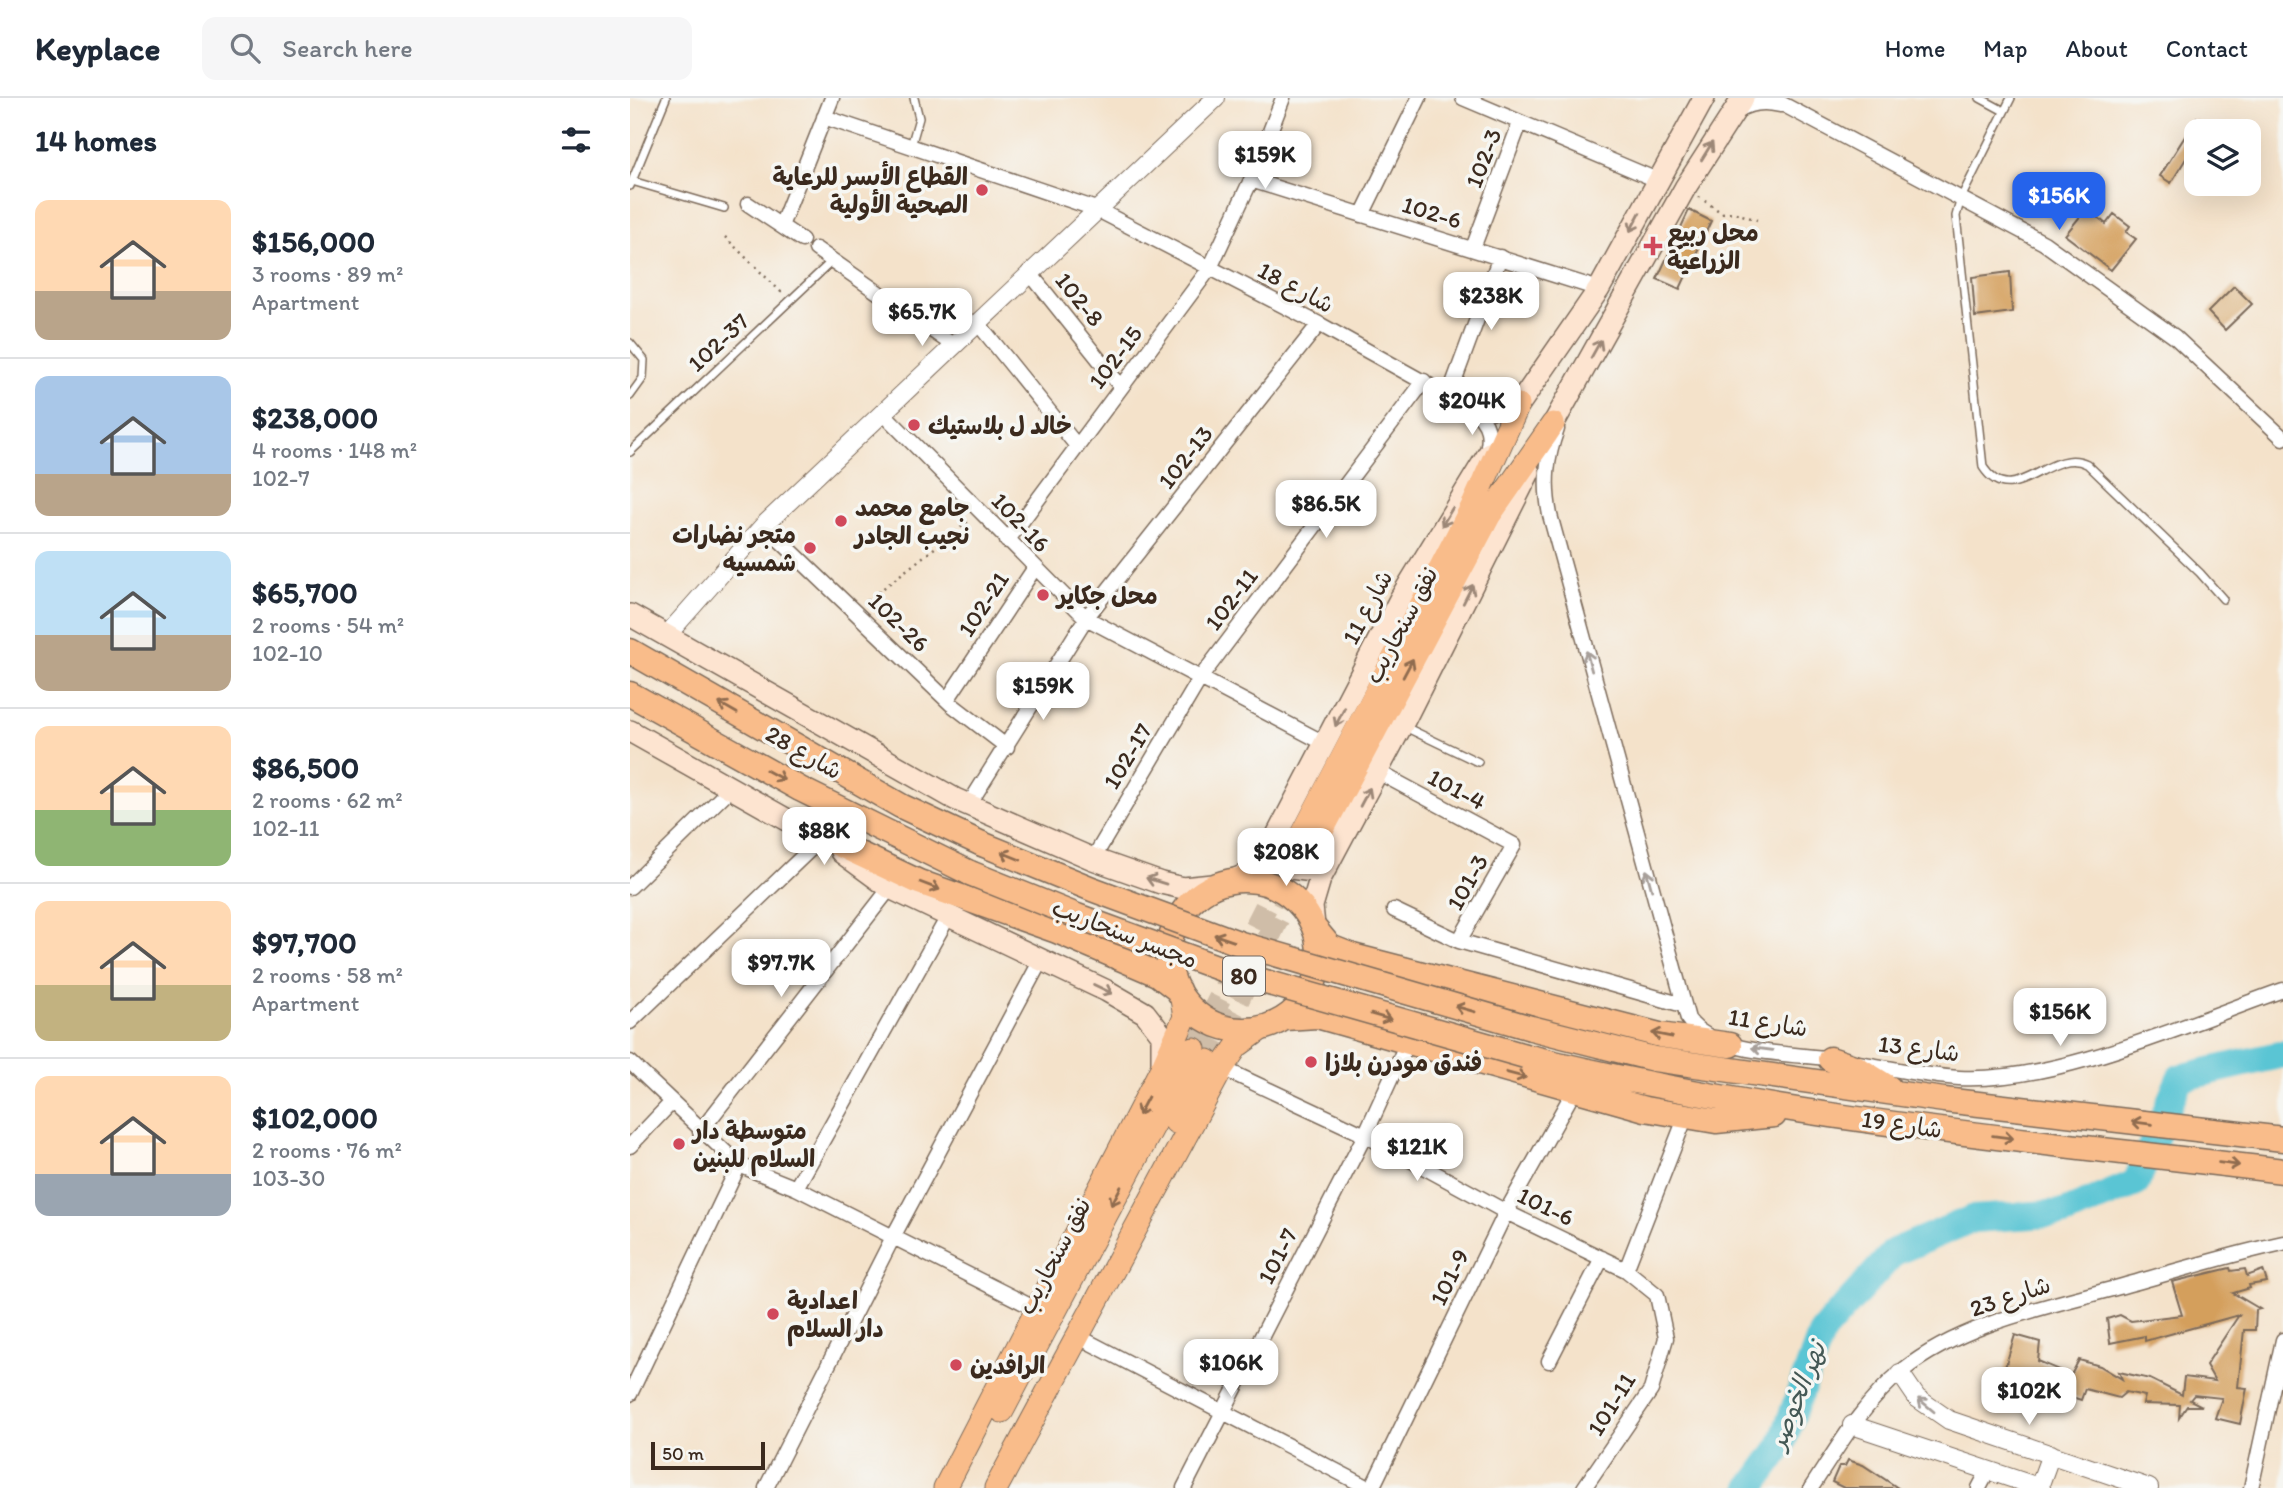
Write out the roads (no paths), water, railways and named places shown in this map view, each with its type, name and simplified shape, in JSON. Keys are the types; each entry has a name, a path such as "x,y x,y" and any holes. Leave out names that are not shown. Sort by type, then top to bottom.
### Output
{"highway":[{"name":"شارع 28","path":"630,651 901,806 982,844"},
{"name":"شارع 28","path":"630,694 800,789 970,873"},
{"path":"811,833 919,882 1057,931 1165,978 1196,1014 1214,1024 1244,1031 1262,1028 1285,1018 1301,1005 1315,982 1320,956 1315,927"},
{"name":"مجسر سنحاريب","path":"982,844 1104,894 1241,944 1531,1028"},
{"name":"مجسر سنحاريب","path":"970,873 1227,971 1525,1056"},
{"path":"1180,995 1169,961 1172,934 1177,922 1193,900 1225,883 1255,881 1281,889 1302,906 1330,947 1353,956 1660,1035 1730,1045"},
{"path":"1285,1018 1317,1017 1574,1091 1686,1115 1731,1121 1816,1112"},
{"name":"شارع 19","path":"1531,1028 1654,1059 1909,1096 2283,1139"},
{"name":"شارع 19","path":"1525,1056 1653,1086 1816,1112 2283,1171"},
{"path":"1830,1059 1857,1068 1887,1088 1909,1096"}],"main road":[{"name":"شارع 11","path":"1225,883 1294,848 1326,744 1400,599 1522,400 1600,289 1704,98"},
{"name":"شارع 11","path":"1315,927 1314,895 1553,424 1685,188 1743,98"},
{"name":"نفق سنحاريب","path":"1294,848 1474,503 1522,400"},
{"name":"نفق سنحاريب","path":"1294,848 1489,516 1553,424"},
{"path":"630,615 902,772 968,806 1093,859 1183,888 1225,883"},
{"path":"630,730 811,833 890,888 1116,996 1145,1013 1162,1035 1163,1067"},
{"path":"1294,848 1279,855 1284,862 1299,871 1313,871 1333,856"},
{"path":"1163,1067 1185,1017 1180,995"},
{"path":"1209,1092 1208,1059 1237,1045 1262,1028"},
{"path":"945,1488 1163,1067 1172,1052 1187,1043 1201,1044 1208,1048 1218,1061 1219,1069 1209,1092 996,1488"},
{"name":"نفق سنحاريب","path":"961,1488 1208,1059"},
{"name":"نفق سنحاريب","path":"985,1488 1208,1059"}],"street":[{"path":"780,226 832,98"},
{"path":"667,635 764,525 1216,98"},
{"name":"102-15","path":"1007,541 1210,268 1251,180 1283,98"},
{"path":"1362,215 1419,98"},
{"path":"1463,98 1657,180"},
{"path":"1675,149 1692,98"},
{"path":"1728,118 1752,104 1776,102 2044,243 2175,337 2283,438"},
{"name":"شارع 18","path":"824,117 1096,209 1319,324 1472,409"},
{"name":"102-3","path":"1473,248 1520,123"},
{"name":"102-6","path":"1251,180 1600,289"},
{"path":"748,204 802,240"},
{"path":"816,250 953,345"},
{"path":"1449,395 1500,257"},
{"name":"102-8","path":"1029,272 1121,387"},
{"path":"976,322 1077,446"},
{"name":"102-13","path":"968,806 1086,618 1319,324"},
{"name":"102-11","path":"1201,677 1424,381"},
{"name":"شارع 11","path":"1573,390 1551,447 1544,489 1683,1005 1696,1031 1710,1039 1730,1045 1830,1059"},
{"path":"1472,409 1501,410 1522,400"},
{"path":"1472,409 1488,427 1489,445 1484,459"},
{"name":"102-16","path":"882,412 1034,569 1086,618 1326,744"},
{"name":"102-26","path":"764,525 947,700 1007,747"},
{"name":"102-21","path":"947,700 1034,569"},
{"name":"102-17","path":"1093,859 1201,677"},
{"name":"101-4","path":"1378,772 1514,845"},
{"path":"630,887 731,788"},
{"path":"630,1022 811,833"},
{"name":"101-3","path":"1459,941 1514,845"},
{"path":"700,1132 890,888"},
{"path":"1394,910 1459,941 1683,1005"},
{"path":"796,1188 949,915"},
{"path":"766,1488 893,1237 1041,960"},
{"name":"شارع 13","path":"1830,1059 1960,1078 2036,1071 2077,1062 2283,990"},
{"name":"101-7","path":"1184,1488 1365,1135 1406,1043"},
{"name":"101-6","path":"1208,1059 1365,1135 1506,1212 1626,1270"},
{"path":"630,1062 700,1132 738,1165 796,1188 1036,1309"},
{"name":"101-9","path":"1371,1488 1506,1212 1574,1091"},
{"path":"630,1146 671,1104"},
{"path":"1626,1270 1686,1115"},
{"path":"630,1394 738,1165"},
{"name":"شارع 23","path":"1811,1488 1852,1425 1900,1373 1930,1352 1980,1329 2283,1243"},
{"path":"1549,1361 1602,1258"},
{"name":"101-11","path":"1584,1488 1651,1390 1666,1338 1657,1295 1626,1270"},
{"path":"1079,1337 1371,1488"},
{"path":"2251,1488 2283,1340"},
{"path":"1900,1373 1917,1398 1937,1414 2149,1488"},
{"path":"1852,1425 2040,1488 2051,1454"},
{"path":"1979,1488 1988,1471"}],"lane":[{"path":"666,98 631,184 724,208"},
{"path":"911,146 919,118 914,98"},
{"path":"1980,98 2004,111"},
{"path":"2011,98 1961,198 1956,216 1983,467 1990,478 2006,485 2024,480 2055,463 2077,459 2087,464 2200,573 2223,599"},
{"name":"102-37","path":"630,452 832,261"},
{"path":"630,343 644,360 643,378 630,396"},
{"path":"1402,725 1478,762"}],"waterway":[{"name":"نهر الخوصر","path":"1751,1488 1781,1446 1822,1332 1894,1252 1972,1219 2064,1213 2136,1183 2180,1078 2283,1054"}],"tunnel":[{"path":"1194,1049 1294,851"},
{"path":"1208,1061 1307,859"}],"place":[{"name":"القطاع الأيسر للرعاية الصحية الأولية","path":"982,190"},
{"name":"محل ربيع الزراعية","path":"1653,246"},
{"name":"خالد ل بلاستيك","path":"914,425"},
{"name":"جامع محمد نجيب الجادر","path":"841,521"},
{"name":"متجر نضارات شمسيه","path":"810,548"},
{"name":"محل جكاير","path":"1043,595"},
{"name":"فندق مودرن بلازا","path":"1311,1062"},
{"name":"متوسطة دار السلام للبنين","path":"679,1144"},
{"name":"اعدادية دار السلام","path":"773,1314"},
{"name":"الرافدين","path":"956,1365"}]}
